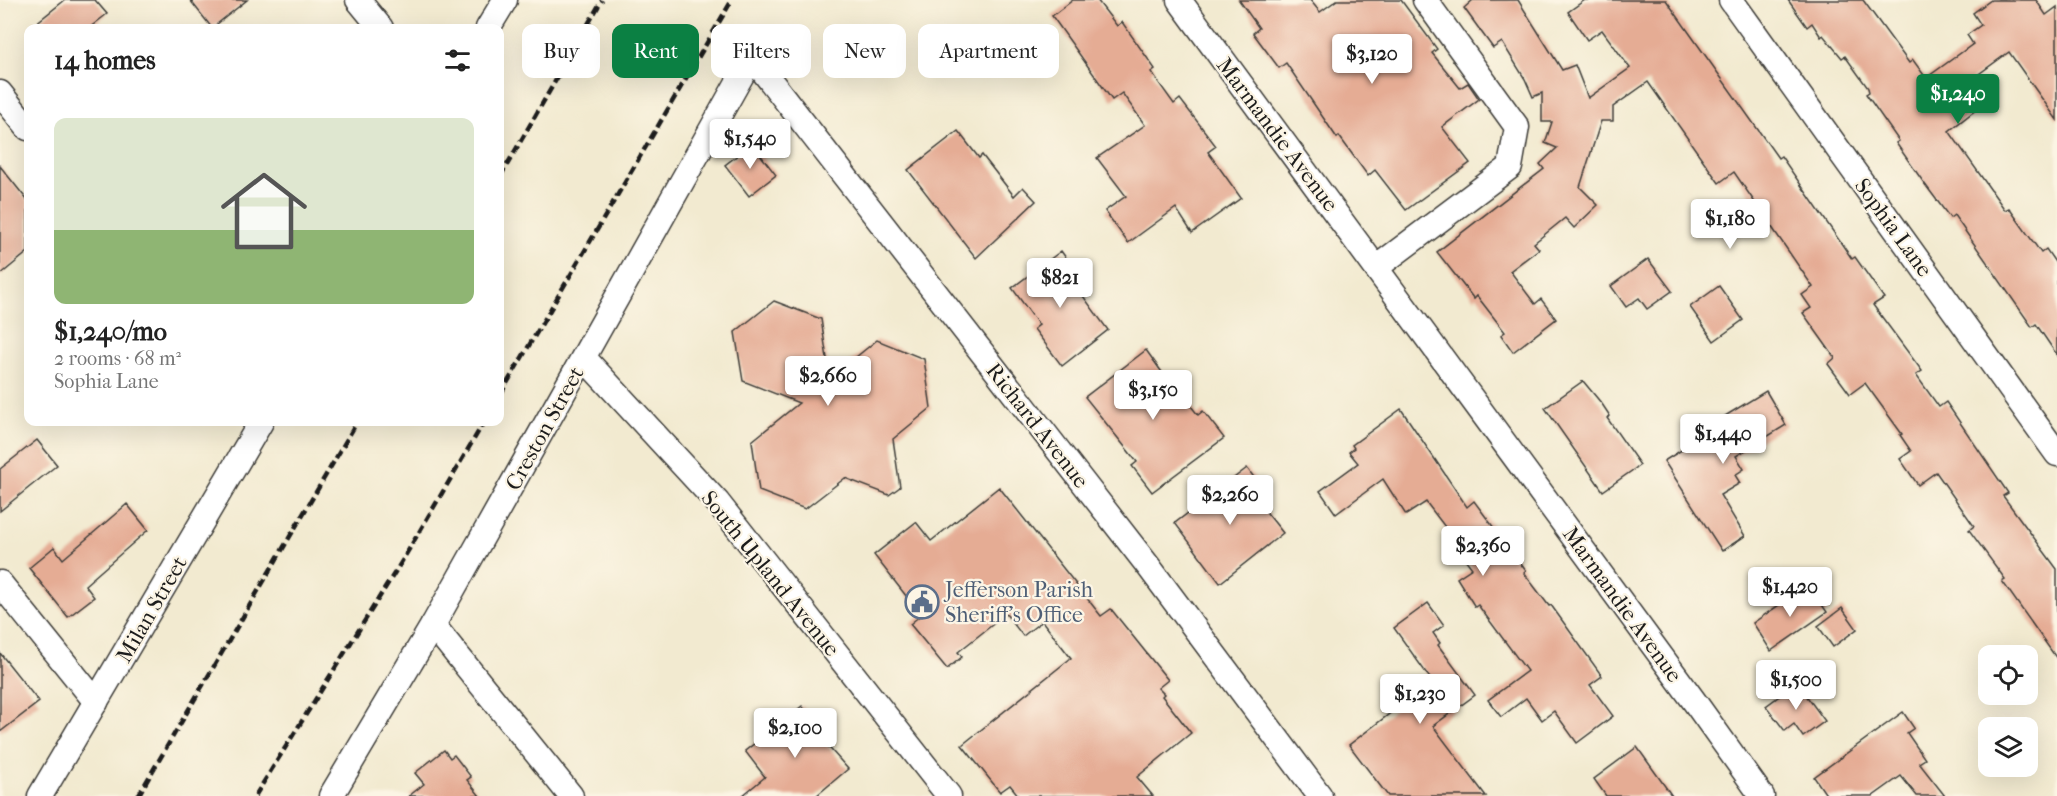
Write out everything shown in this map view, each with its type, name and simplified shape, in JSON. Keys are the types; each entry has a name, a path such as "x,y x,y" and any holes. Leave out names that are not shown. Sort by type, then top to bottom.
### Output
{"street":[{"path":"358,0 378,24"},
{"path":"490,24 505,0"},
{"name":"Marmandie Avenue","path":"1179,0 1695,701 1762,796"},
{"path":"1377,267 1510,167 1512,157 1517,127 1425,0"},
{"name":"Sophia Lane","path":"1731,0 2057,454"},
{"name":"Creston Street","path":"331,796 433,625 740,78"},
{"name":"Richard Avenue","path":"768,78 1149,567 1320,796"},
{"path":"0,93 24,123"},
{"name":"South Upland Avenue","path":"584,358 718,503 949,796"},
{"name":"Milan Street","path":"40,796 259,426"},
{"path":"0,583 96,702"},
{"path":"433,625 572,796"}],"building":[{"path":"65,0 95,0 107,14 94,24 35,24"},
{"path":"190,0 247,0 217,24 209,24"},
{"path":"1073,0 1097,0 1117,26 1122,22 1155,69 1151,72 1174,104 1180,99 1216,146 1208,152 1241,198 1192,233 1176,208 1128,243 1105,211 1126,196 1097,158 1145,125 1122,93 1112,100 1052,16"},
{"path":"1239,0 1310,0 1320,12 1337,0 1401,0 1437,49 1432,53 1460,88 1468,83 1479,99 1442,127 1470,163 1406,210 1375,170 1368,176 1339,136 1337,138 1286,63 1279,68 1253,33 1259,28"},
{"path":"1473,0 1518,0 1562,70 1575,65 1588,98 1630,68 1602,30 1587,40 1568,12 1585,0 1666,0 1778,158 1781,156 1852,259 1855,257 1884,298 1873,305 1922,371 1916,375 1939,407 1946,402 2008,493 2003,496 2057,569 2057,659 2002,581 2005,579 1969,530 1974,526 1936,472 1918,485 1900,459 1911,451 1900,435 1902,434 1865,383 1850,394 1828,364 1835,358 1803,313 1811,308 1802,295 1813,287 1734,172 1719,183 1648,82 1613,107 1613,121 1601,121 1580,187 1598,205 1574,228 1565,218 1534,243 1539,249 1510,271 1535,304 1541,299 1556,319 1513,352 1501,335 1505,332 1477,296 1474,299 1437,252 1544,169 1540,164 1557,148 1545,143 1552,122 1542,122 1542,93 1533,97 1525,79 1502,42 1493,48 1464,8"},
{"path":"1788,0 1863,0 1909,63 1913,60 1926,78 1973,44 1967,35 1981,25 1973,13 1991,0 2036,0 2046,15 2057,7 2057,120 2009,52 1972,79 1987,101 1949,131 2005,210 2009,208 2041,253 2046,249 2057,265 2057,355 2036,324 2032,327 1954,215 1950,218 1924,183 1896,143 1899,141 1866,94 1869,92 1868,88 1845,56 1842,58 1823,35 1821,37 1812,23 1807,27"},
{"path":"958,131 979,158 982,155 1014,196 1023,187 1036,201 976,258 908,170"},
{"path":"752,144 776,175 749,196 725,165"},
{"path":"0,166 24,196 24,255 0,275"},
{"path":"1061,251 1079,276 1072,281 1108,330 1062,366 1034,329 1039,325 1012,288"},
{"path":"1648,259 1672,291 1647,309 1639,298 1626,307 1611,286"},
{"path":"1719,286 1743,320 1714,341 1690,307"},
{"path":"774,301 821,319 830,378 877,340 924,359 931,408 893,439 900,487 889,495 845,478 805,509 759,491 752,441 799,403 743,381 735,332"},
{"path":"1146,350 1174,389 1176,387 1198,415 1203,411 1224,438 1152,492 1132,466 1137,462 1085,397"},
{"path":"1583,381 1602,404 1610,416 1607,418 1640,465 1603,491 1545,408"},
{"path":"1766,391 1786,425 1736,456 1744,469 1735,475 1740,483 1720,495 1745,536 1722,551 1664,461 1728,421 1725,416"},
{"path":"1401,409 1467,507 1474,501 1526,571 1524,573 1549,606 1551,605 1602,676 1590,685 1613,716 1577,743 1554,711 1542,720 1526,698 1501,717 1488,700 1527,671 1478,605 1475,607 1457,578 1472,568 1452,542 1455,540 1426,502 1406,515 1383,479 1336,514 1320,491 1358,463 1349,452 1354,448 1352,445"},
{"path":"37,440 57,465 0,511 0,469"},
{"path":"1247,468 1268,496 1259,503 1283,533 1220,583 1175,523"},
{"path":"999,487 1101,616 1111,609 1168,680 1158,688 1191,733 1137,777 1153,796 1019,796 1010,785 1000,792 962,745 1071,658 1042,621 1023,636 1006,614 958,652 962,657 947,669 910,624 921,615 874,555 916,522 931,541"},
{"path":"127,504 148,530 85,585 94,597 68,617 29,568 54,547 63,559"},
{"path":"1808,585 1827,612 1771,651 1753,623"},
{"path":"1428,603 1444,625 1433,633 1440,643 1438,645 1475,695 1433,726 1486,796 1388,796 1349,745 1432,681 1394,628"},
{"path":"1842,608 1857,629 1833,647 1818,626"},
{"path":"0,653 39,702 0,732"},
{"path":"1797,683 1825,721 1803,737 1794,724 1785,731 1766,706"},
{"path":"802,706 829,739 824,742 848,769 816,796 742,796 765,777 745,751"},
{"path":"1903,712 1914,728 1907,733 1925,759 1919,763 1945,796 1917,796 1901,776 1873,796 1827,796 1814,777"},
{"path":"1637,747 1672,796 1606,796 1594,779"},
{"path":"444,750 450,758 454,755 471,777 467,780 480,796 409,796 424,784 415,773"}],"railway":[{"path":"504,170 602,0"},
{"path":"504,388 732,0"},
{"path":"138,796 355,426"},
{"path":"255,796 402,561 482,426"}],"place":[{"name":"Jefferson Parish Sheriff's Office","path":"922,602"}]}
